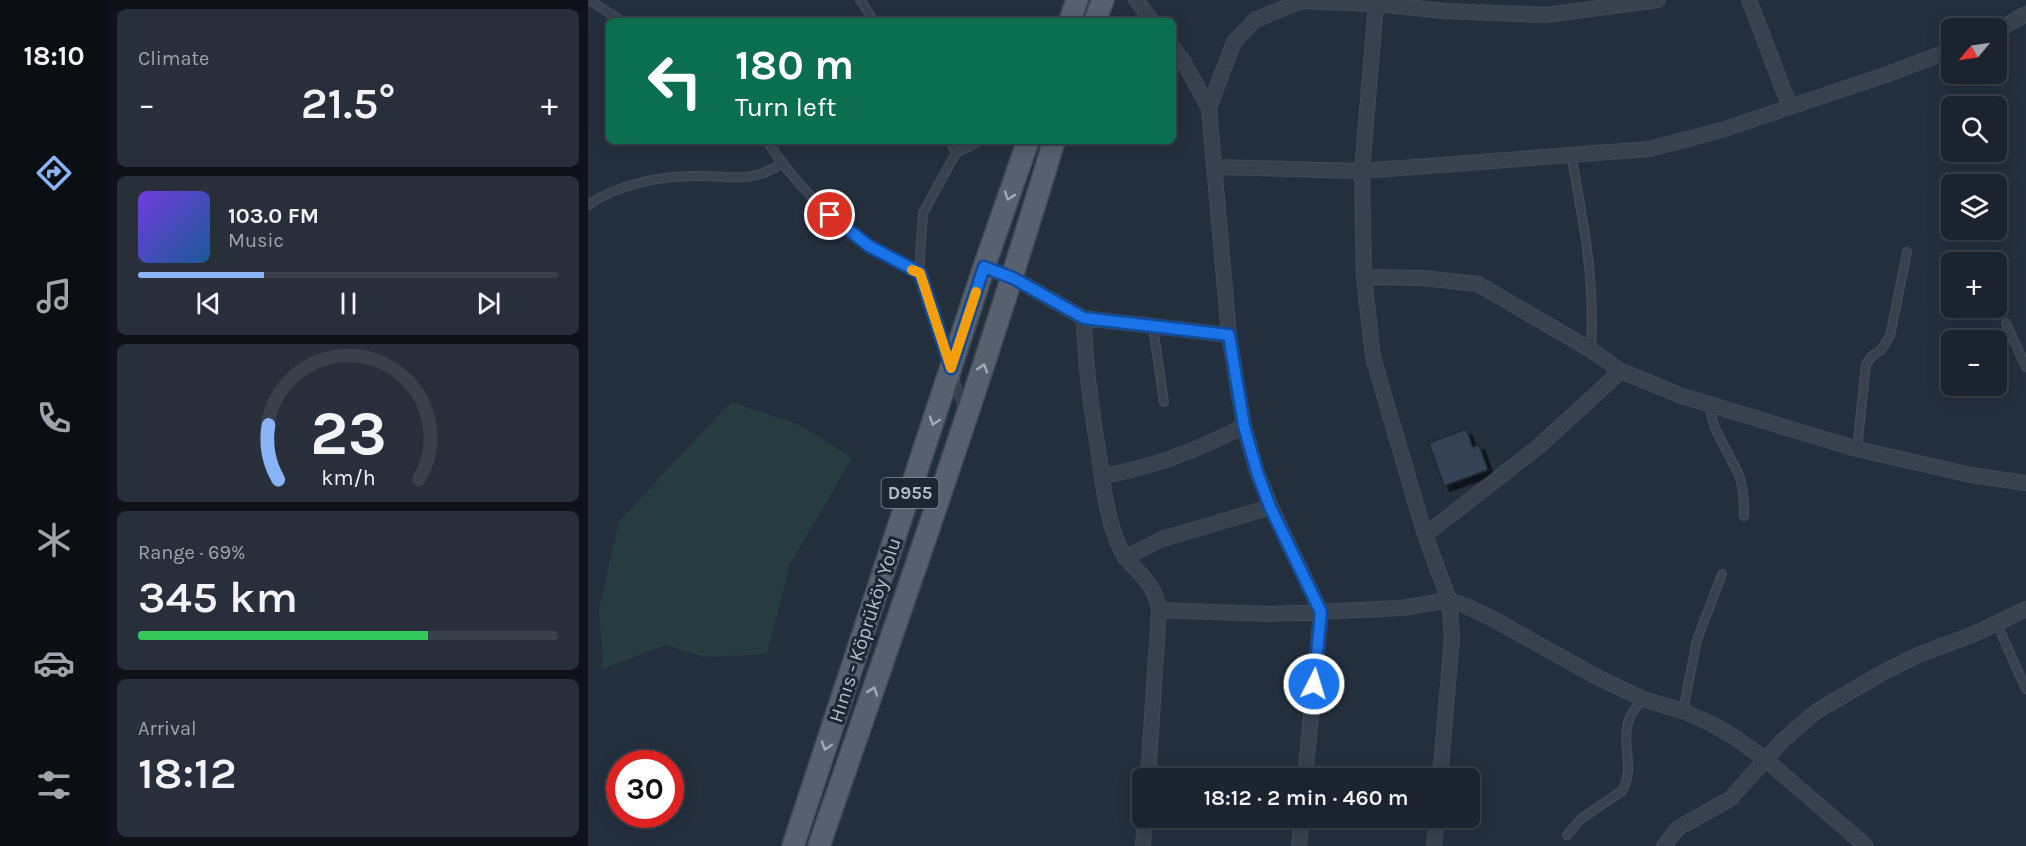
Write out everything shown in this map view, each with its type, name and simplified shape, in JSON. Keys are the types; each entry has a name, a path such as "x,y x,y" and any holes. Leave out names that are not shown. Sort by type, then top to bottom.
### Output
{"main road":[{"path":"1071,18 1077,0"},
{"path":"1096,18 1103,0"},
{"name":"Hınıs - Köprüköy Yolu","path":"793,846 984,267 1027,144"},
{"name":"Hınıs - Köprüköy Yolu","path":"819,846 967,418 1013,278 1053,144"}],"street":[{"path":"1136,0 1150,18"},
{"path":"1209,108 1234,42 1255,20 1301,1 1376,2 1445,11 1546,15 1658,0"},
{"path":"1749,0 1790,107"},
{"path":"1376,2 1362,171 1364,277 1373,357 1425,535 1449,600 1452,637 1441,768"},
{"path":"2007,25 2026,14"},
{"path":"1176,52 1209,108 1229,335 1244,426 1270,507 1321,612 1306,768"},
{"path":"1214,167 1362,171 1649,149 1722,130 1941,54"},
{"path":"984,267 1013,278 1084,318 1229,335"},
{"path":"1364,277 1423,278 1478,284 1592,350 1621,371 1682,396 1857,449 1971,475 2026,483"},
{"path":"1084,318 1090,400 1108,517 1125,558 1148,581 1156,594 1159,610 1149,768"},
{"path":"1425,535 1538,447 1621,371"},
{"path":"1102,476 1134,471 1161,462 1211,443 1244,426"},
{"path":"1125,558 1162,539 1270,507"},
{"path":"1159,610 1269,614 1402,608 1449,600 1495,620 1597,677 1643,699 1683,711 1712,724 1766,759 1866,846"},
{"path":"1664,846 1678,828 1730,800 1798,725 1817,711 1918,655 1997,624 2026,609"},
{"path":"1143,846 1144,828"},
{"path":"1299,846 1301,828"},
{"path":"1434,846 1436,828"}],"lane":[{"path":"589,0 617,18"},
{"path":"860,0 872,18"},
{"path":"769,144 813,197 849,231 885,256 920,273"},
{"path":"952,144 956,153"},
{"path":"967,418 920,273 923,213 956,153 974,144"},
{"path":"1571,155 1588,242 1592,281 1592,350"},
{"path":"588,205 625,187 643,183 692,176 746,178 767,173 783,163"},
{"path":"1857,449 1866,364 1885,345 1890,336 1907,252"},
{"path":"2006,323 2026,368"},
{"path":"1153,327 1164,402"},
{"path":"1711,404 1710,417 1741,481 1743,516"},
{"path":"1683,711 1697,640 1722,574"},
{"path":"1997,624 2026,689"},
{"path":"1568,835 1581,819 1622,791 1626,785 1629,764 1626,730 1632,713 1643,699"}],"green space":[{"path":"731,402 800,425 852,458 790,564 767,654 704,657 665,645 603,669 599,609 619,521"}],"building":[{"path":"1466,429 1473,447 1479,445 1488,470 1444,486 1429,443"}],"slow traffic":[{"path":"912,270 920,273 951,368 976,292"}],"route":[{"path":"830,215 869,246 920,273 951,368 984,267 1013,278 1084,318 1229,335 1244,426 1257,472 1270,507 1321,612 1314,684"}]}
